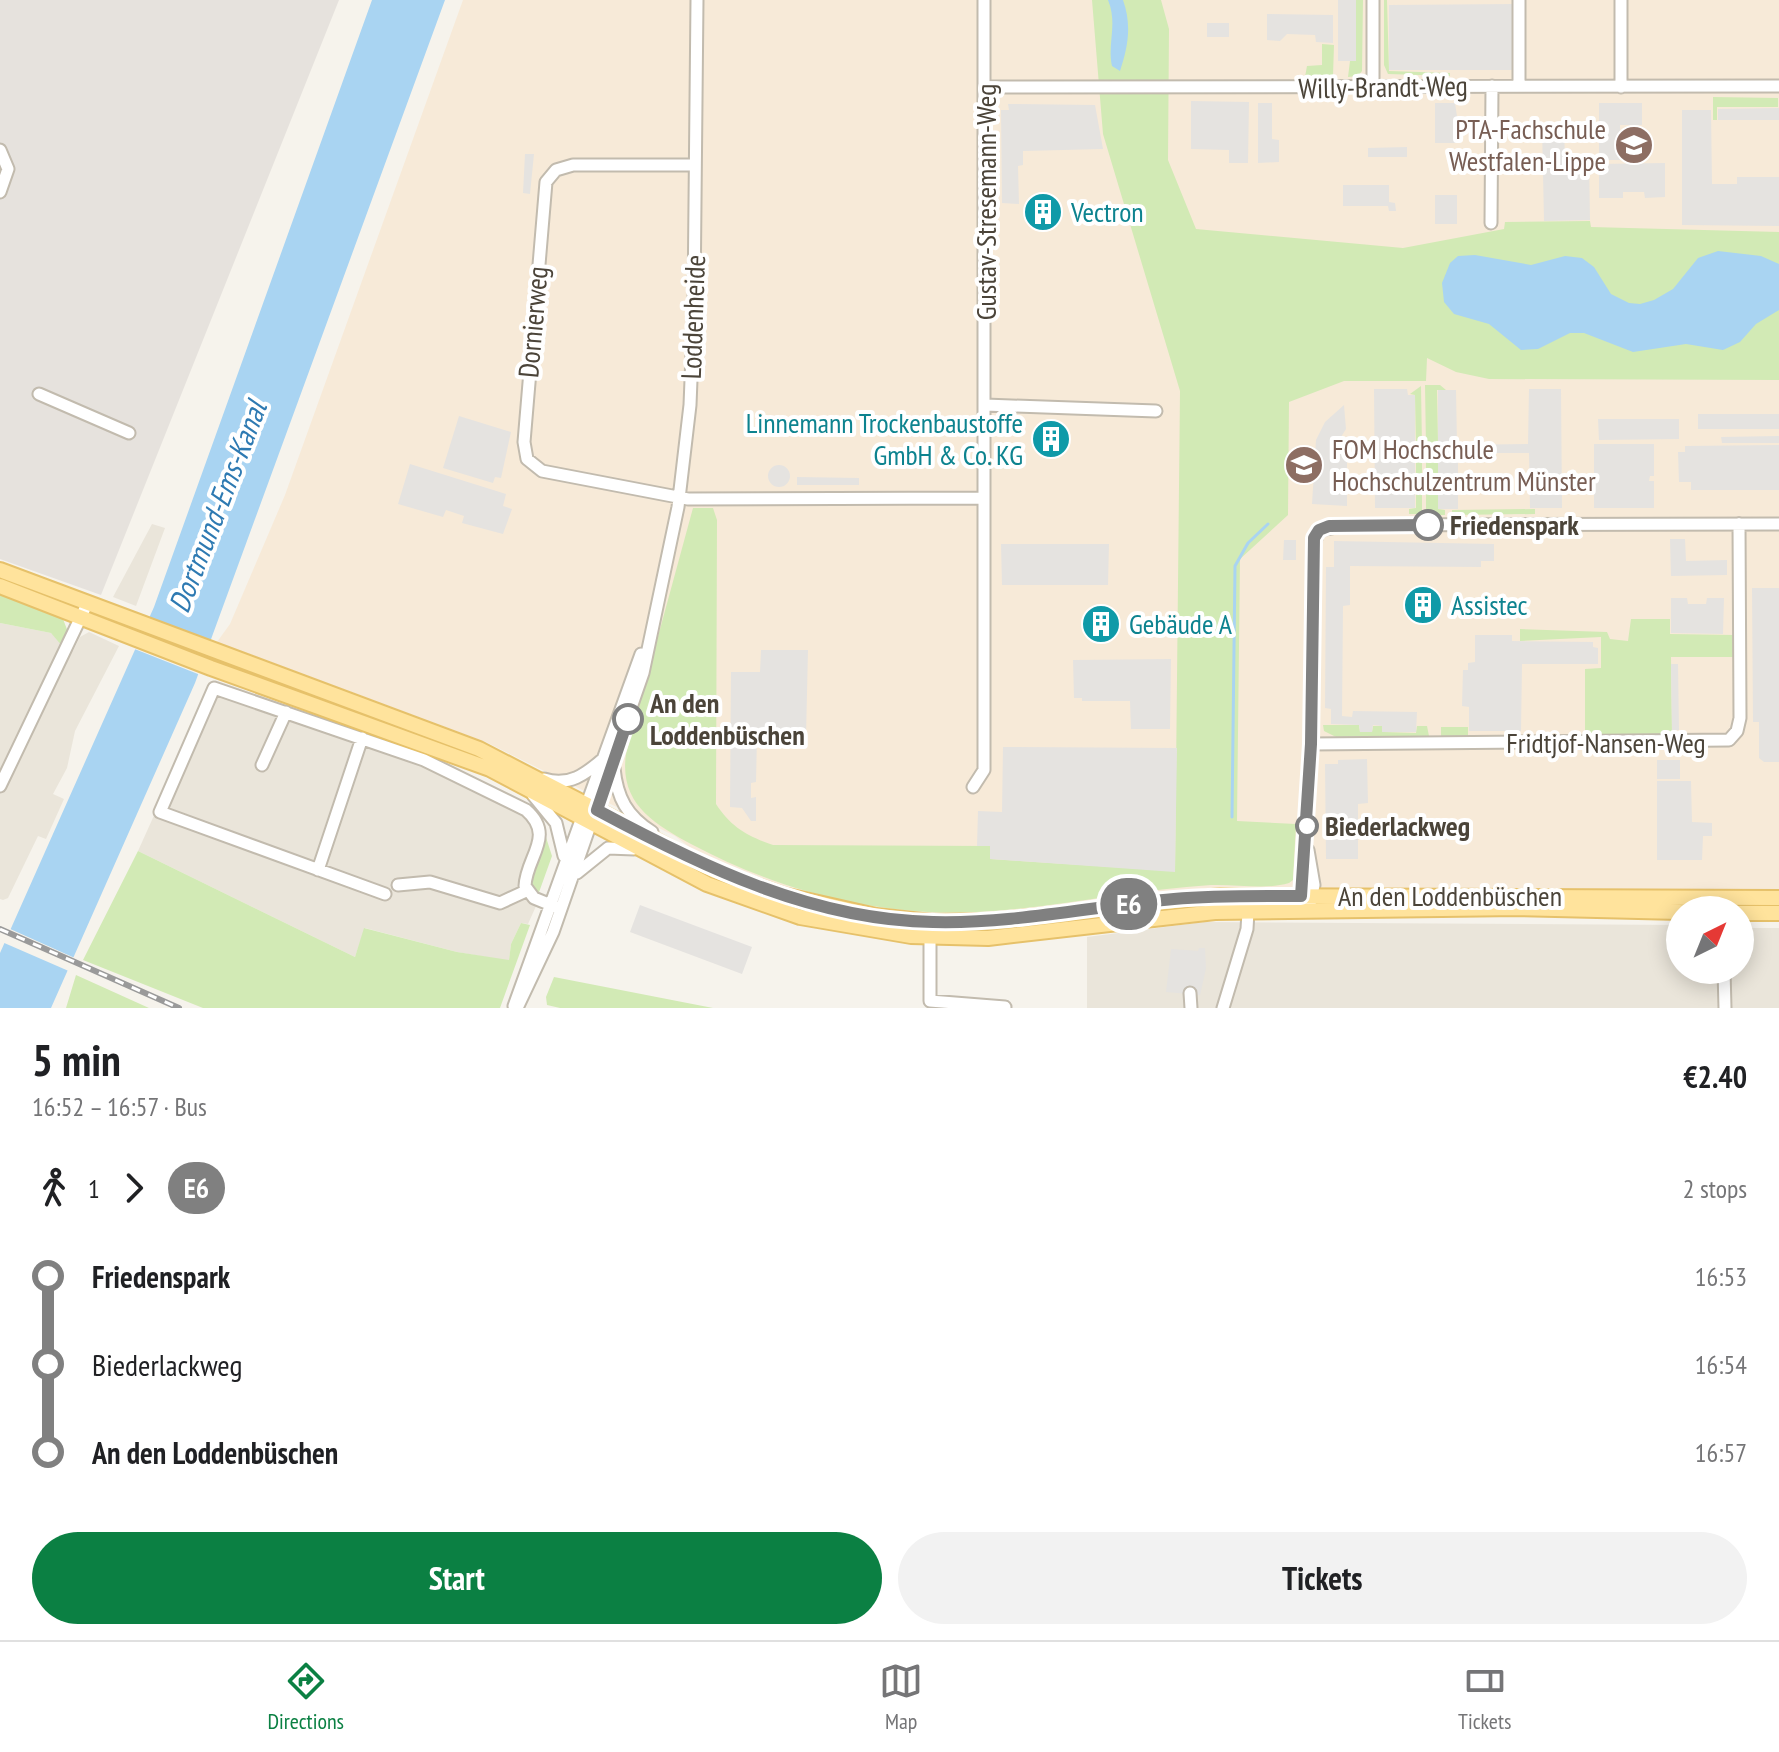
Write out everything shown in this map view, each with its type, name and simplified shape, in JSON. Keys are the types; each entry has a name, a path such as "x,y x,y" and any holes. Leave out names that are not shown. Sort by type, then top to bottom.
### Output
{"main road":[{"name":"An den Loddenbüschen","path":"0,570 446,736 535,776 638,850 707,884 800,917 988,938 1168,915 1531,908 1666,912"},
{"name":"An den Loddenbüschen","path":"0,586 211,668 479,764 688,859 783,895 930,930 1173,899 1307,896 1666,903"},
{"name":"An den Loddenbüschen","path":"1754,901 1779,898"},
{"path":"1754,913 1779,913"}],"street":[{"name":"Loddenheide","path":"589,814 652,643 679,497 690,405 697,0"},
{"name":"Gustav-Stresemann-Weg","path":"973,787 984,770 987,87 984,0"},
{"path":"1373,0 1373,87"},
{"path":"1519,0 1519,86"},
{"path":"1621,0 1621,87"},
{"path":"1491,223 1492,86"},
{"name":"Willy-Brandt-Weg","path":"987,87 1779,86"},
{"path":"0,150 8,169 0,192"},
{"name":"Dornierweg","path":"679,497 542,471 527,459 524,442 546,182 556,170 573,165 695,165"},
{"path":"39,394 129,433"},
{"path":"985,405 1156,411"},
{"path":"679,497 711,500 983,498"},
{"name":"Fridtjof-Nansen-Weg","path":"1311,744 1715,743 1729,740 1737,731 1740,718 1739,524"},
{"path":"1307,911 1313,547 1316,533 1323,528 1779,524"},
{"path":"0,786 88,602"},
{"path":"385,894 160,812 214,688 435,765 530,813 540,838 525,878 526,891"},
{"path":"262,765 286,712"},
{"path":"318,870 362,738"},
{"path":"535,776 559,782 570,780 609,761 628,814 688,859"},
{"path":"519,783 538,799 556,823 563,846 562,869"},
{"path":"515,1008 562,869 589,814"},
{"path":"515,1008 573,878 589,814"},
{"path":"573,878 594,856 608,848 621,846 638,850"},
{"path":"398,885 430,882 500,903 526,891"},
{"path":"526,891 561,909"},
{"path":"1223,1008 1247,929 1248,912"},
{"path":"930,930 930,1001 1005,1007"},
{"path":"1724,984 1725,1008"},
{"path":"1190,993 1191,1008"}],"shaded area":[{"path":"0,0 339,0 101,595 0,559"},
{"path":"463,0 1779,0 1779,893 1296,892 997,918 877,912 805,897 714,866 675,836 486,742 217,642 230,624 285,495"},
{"path":"1338,0 1356,0 1356,61 1338,61"},
{"path":"1513,4 1513,70 1389,70 1389,5"},
{"path":"1267,14 1333,15 1333,43 1316,42 1315,35 1287,34 1280,41 1267,40"},
{"path":"1207,23 1229,23 1229,37 1207,37"},
{"path":"1191,101 1249,102 1248,163 1229,163 1229,150 1191,149"},
{"path":"1258,103 1272,103 1272,139 1279,140 1279,162 1258,163"},
{"path":"1435,103 1455,103 1461,143 1435,143"},
{"path":"1599,103 1642,103 1642,125 1620,125 1620,160 1599,160"},
{"path":"1008,104 1095,105 1103,149 1023,151 1023,165 1018,166 1019,204 1002,203 1001,110 1009,110"},
{"path":"1779,108 1779,120 1718,120 1718,109"},
{"path":"1682,110 1711,110 1712,184 1737,184 1737,177 1779,177 1779,226 1682,225"},
{"path":"1542,127 1564,127 1565,159 1589,160 1590,220 1544,221"},
{"path":"1407,147 1407,157 1368,157 1368,148"},
{"path":"525,154 534,154 530,194 523,193"},
{"path":"1665,163 1665,197 1645,198 1644,192 1623,192 1623,198 1599,198 1599,164"},
{"path":"1343,185 1389,185 1389,202 1395,203 1396,211 1389,211 1388,206 1343,206"},
{"path":"1435,195 1457,195 1457,224 1435,224"},
{"path":"1374,389 1407,389 1408,395 1415,395 1415,508 1375,508"},
{"path":"1529,389 1561,389 1562,508 1530,508 1529,453 1458,453 1458,509 1438,509 1438,390 1456,390 1457,445 1528,444"},
{"path":"1344,405 1346,429 1336,445 1347,446 1347,506 1312,504 1316,440 1325,422"},
{"path":"1698,414 1779,414 1779,429 1698,429"},
{"path":"459,416 511,432 501,478 495,477 493,483 443,468"},
{"path":"1598,419 1679,419 1679,439 1599,440"},
{"path":"1779,436 1779,443 1722,443 1721,437"},
{"path":"1594,444 1654,444 1654,476 1650,476 1649,481 1654,481 1654,508 1594,508 1594,481 1599,481 1599,477 1594,476"},
{"path":"1779,445 1779,490 1691,490 1691,482 1679,482 1678,452 1685,452 1685,446"},
{"path":"410,464 506,494 503,506 512,509 503,534 462,523 464,516 446,510 443,517 398,504"},
{"path":"779,465 790,476 779,487 768,476"},
{"path":"797,477 859,478 859,485 797,485"},
{"path":"152,524 165,528 136,606 113,597"},
{"path":"1670,539 1685,539 1686,561 1727,560 1727,575 1671,576"},
{"path":"1284,540 1296,540 1296,560 1283,560"},
{"path":"1334,541 1494,544 1494,561 1481,561 1481,567 1350,566 1350,605 1343,606 1342,716 1352,717 1353,711 1417,712 1416,732 1382,732 1382,726 1373,725 1372,732 1360,732 1359,725 1331,724 1331,709 1325,708 1326,567 1334,567"},
{"path":"1001,544 1109,544 1108,585 1002,585"},
{"path":"1752,588 1779,588 1779,762 1764,762 1759,758 1759,722 1753,722"},
{"path":"1671,598 1687,598 1688,604 1706,604 1707,598 1724,598 1723,634 1671,633"},
{"path":"0,623 51,633 73,651 80,637 89,632 119,646 75,731 67,768 53,794 64,799 46,839 38,836 8,898 3,900 0,899"},
{"path":"1475,635 1512,635 1512,641 1593,642 1593,647 1598,648 1598,664 1522,664 1521,731 1469,731 1469,707 1462,706 1463,670 1468,670 1468,663 1475,662"},
{"path":"761,650 808,650 806,736 757,736 756,782 751,783 751,798 756,797 756,821 751,821 742,808 730,807 731,672 760,672"},
{"path":"1171,659 1170,729 1131,729 1130,701 1082,701 1082,698 1074,698 1073,660"},
{"path":"1671,664 1678,664 1679,730 1672,730"},
{"path":"215,680 426,755 528,806 544,831 541,854 530,878 541,895 528,924 521,923 511,944 509,961 457,952 365,928 355,957 138,851"},
{"path":"1003,747 1177,748 1175,872 990,859 990,846 977,846 978,811 1002,812"},
{"path":"1367,759 1368,803 1358,804 1358,859 1326,859 1325,764 1338,764 1338,760"},
{"path":"1657,760 1680,760 1680,779 1657,779"},
{"path":"1657,781 1691,781 1692,822 1712,823 1712,836 1703,836 1702,860 1657,860"},
{"path":"640,905 752,947 742,974 630,932"},
{"path":"1204,922 1666,925 1666,984 1754,984 1754,928 1779,928 1779,1008 1087,1008 1087,937"},
{"path":"1205,948 1206,968 1200,995 1166,992 1171,949 1198,951"}],"green space":[{"path":"1092,0 1161,0 1169,29 1168,160 1196,229 1403,248 1504,229 1505,222 1590,221 1591,227 1779,232 1779,380 1489,379 1456,372 1427,358 1426,381 1344,381 1289,402 1288,515 1240,559 1237,821 1296,824 1293,880 1289,883 1181,887 1006,910 939,912 865,905 758,875 691,844 652,819 633,798 625,771 626,754 693,508 713,508 717,520 716,804 740,830 773,845 990,846 991,859 1175,871 1180,391 1103,134"},
{"path":"1356,0 1363,0 1362,71 1358,76 1348,77 1350,61 1356,60"},
{"path":"1384,0 1387,0 1389,71 1450,73 1450,76 1388,74 1384,65"},
{"path":"1322,44 1334,45 1333,76 1305,77 1307,66 1322,65"},
{"path":"1713,97 1778,98 1778,107 1717,107 1717,120 1713,120"},
{"path":"1425,385 1440,385 1446,390 1437,390 1438,443 1431,443 1431,447 1426,447"},
{"path":"1421,386 1422,447 1416,446 1415,395 1410,394"},
{"path":"1416,450 1422,450 1422,514 1409,514 1409,509 1416,508"},
{"path":"1426,450 1438,454 1438,509 1445,510 1445,515 1426,515"},
{"path":"1535,509 1535,514 1452,515 1452,510"},
{"path":"0,594 63,619 68,632 63,647 51,633 0,623"},
{"path":"1631,619 1670,619 1670,634 1734,635 1734,657 1671,657 1672,735 1585,734 1585,669 1601,668 1601,637 1520,641 1520,629 1607,632 1610,639 1628,641"},
{"path":"213,654 435,736 482,758 210,663"},
{"path":"1323,725 1359,725 1360,732 1372,732 1373,726 1382,726 1383,732 1416,733 1417,726 1427,726 1429,736 1336,737 1324,731"},
{"path":"1441,727 1468,727 1468,737 1441,737"},
{"path":"542,825 552,856 538,895 529,882 543,849"},
{"path":"138,851 355,957 364,928 457,952 509,960 511,944 521,923 530,925 500,1008 203,1008 83,960"},
{"path":"76,975 149,1008 66,1008"},
{"path":"554,977 713,1008 560,1008 547,1005 546,997"}],"water":[{"name":"Dortmund-Ems-Kanal","path":"372,0 445,0 195,683 51,1008 0,1008 0,953 154,607"},
{"path":"1108,0 1123,0 1127,18 1127,45 1120,71 1112,66 1112,17"},
{"path":"1718,251 1761,256 1779,264 1779,310 1756,324 1740,342 1723,350 1686,344 1633,352 1584,333 1570,333 1538,349 1521,350 1489,324 1454,314 1444,302 1442,283 1450,263 1458,256 1475,255 1531,265 1565,256 1582,258 1594,267 1611,294 1629,303 1640,304 1673,289 1698,258"}],"pier":[{"path":"139,633 208,661 203,676 132,648"},
{"path":"8,928 77,959 71,972 2,942"}],"waterway":[{"path":"1232,817 1235,566 1248,543 1268,524"}],"railway":[{"path":"0,929 179,1008"}],"bus line":[{"name":"E6","path":"628,719 597,810 688,859 783,895 876,916 931,922 1025,918 1173,899 1301,896 1311,744 1314,538 1319,530 1329,526 1428,525"}],"place":[{"name":"PTA-Fachschule Westfalen-Lippe","path":"1634,145"},
{"name":"Vectron","path":"1043,212"},
{"name":"Linnemann Trockenbaustoffe GmbH & Co. KG","path":"1051,439"},
{"name":"FOM Hochschule Hochschulzentrum Münster","path":"1304,465"},
{"name":"Friedenspark","path":"1428,525"},
{"name":"Assistec","path":"1423,605"},
{"name":"Gebäude A","path":"1101,624"},
{"name":"An den Loddenbüschen","path":"628,719"},
{"name":"Biederlackweg","path":"1307,826"}]}
